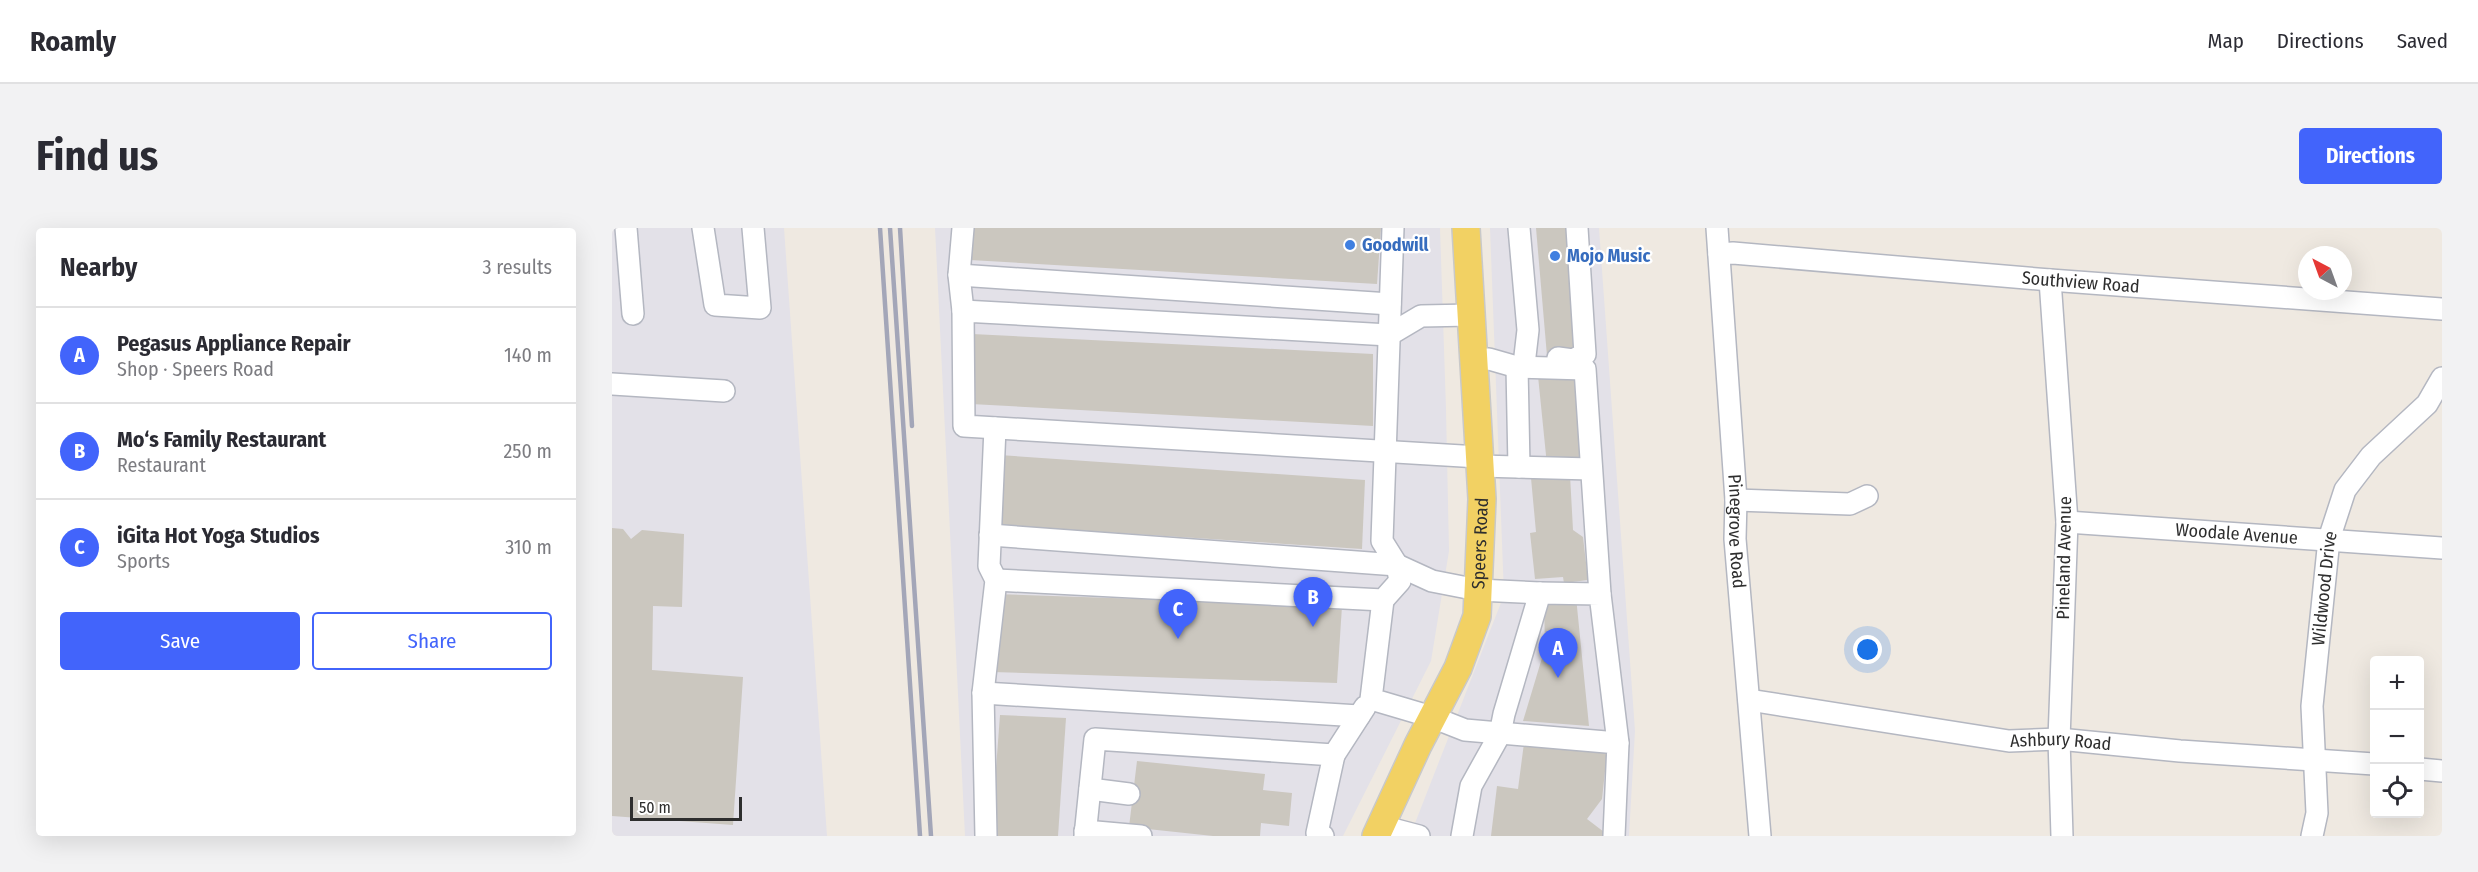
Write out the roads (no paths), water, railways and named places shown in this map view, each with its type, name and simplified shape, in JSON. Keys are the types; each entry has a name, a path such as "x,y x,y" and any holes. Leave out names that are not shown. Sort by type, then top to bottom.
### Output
{"main road":[{"name":"Speers Road","path":"1378,831 1458,668 1477,616 1482,499 1479,462 1481,360 1471,315 1466,228"}],"street":[{"path":"626,228 633,314"},
{"path":"703,228 715,305 760,308 753,228"},
{"path":"963,228 959,274 963,311 964,426 1386,452 1519,467 1591,468"},
{"path":"1318,835 1334,754 1365,707 1383,600 1400,581 1397,565 1383,541 1393,228"},
{"path":"1519,228 1528,330 1521,362 1519,467"},
{"path":"1521,362 1574,360 1585,354 1577,228"},
{"name":"Pinegrove Road","path":"1717,228 1736,500 1735,539 1760,836"},
{"name":"Southview Road","path":"1719,254 1733,253 2050,280 2442,309"},
{"path":"959,274 1390,304"},
{"name":"Pineland Avenue","path":"2050,280 2067,522 2060,739 2062,836"},
{"path":"963,311 1389,335 1421,316 1471,315"},
{"path":"1481,360 1585,369 1600,594 1618,743 1614,836"},
{"name":"Wildwood Drive","path":"2312,836 2317,813 2312,706 2329,539 2345,490 2371,456 2427,404 2442,378"},
{"path":"612,384 724,391"},
{"path":"986,836 983,693 996,580 989,566 995,428"},
{"path":"1736,500 1850,504 1867,496"},
{"name":"Woodale Avenue","path":"2067,522 2442,548"},
{"path":"990,535 1397,565 1431,581 1478,590 1600,594"},
{"path":"996,580 1383,600"},
{"path":"1462,836 1471,786 1500,734 1540,593"},
{"path":"983,693 1365,707 1432,717 1465,730 1618,743"},
{"name":"Ashbury Road","path":"1749,700 2009,741 2060,739 2370,764"},
{"path":"1141,836 1085,833 1095,739 1334,754"},
{"path":"2424,769 2442,771"},
{"path":"1090,789 1130,794"},
{"path":"1378,831 1419,836"}],"railway":[{"path":"880,228 920,836"},
{"path":"890,228 931,836"},
{"path":"900,228 912,426"}],"place":[{"name":"Goodwill","path":"1350,245"},
{"name":"Mojo Music","path":"1555,256"},
{"name":"Mo‘s Family Restaurant","path":"1313,627"},
{"name":"iGita Hot Yoga Studios","path":"1178,639"},
{"name":"Pegasus Appliance Repair","path":"1558,678"}]}
